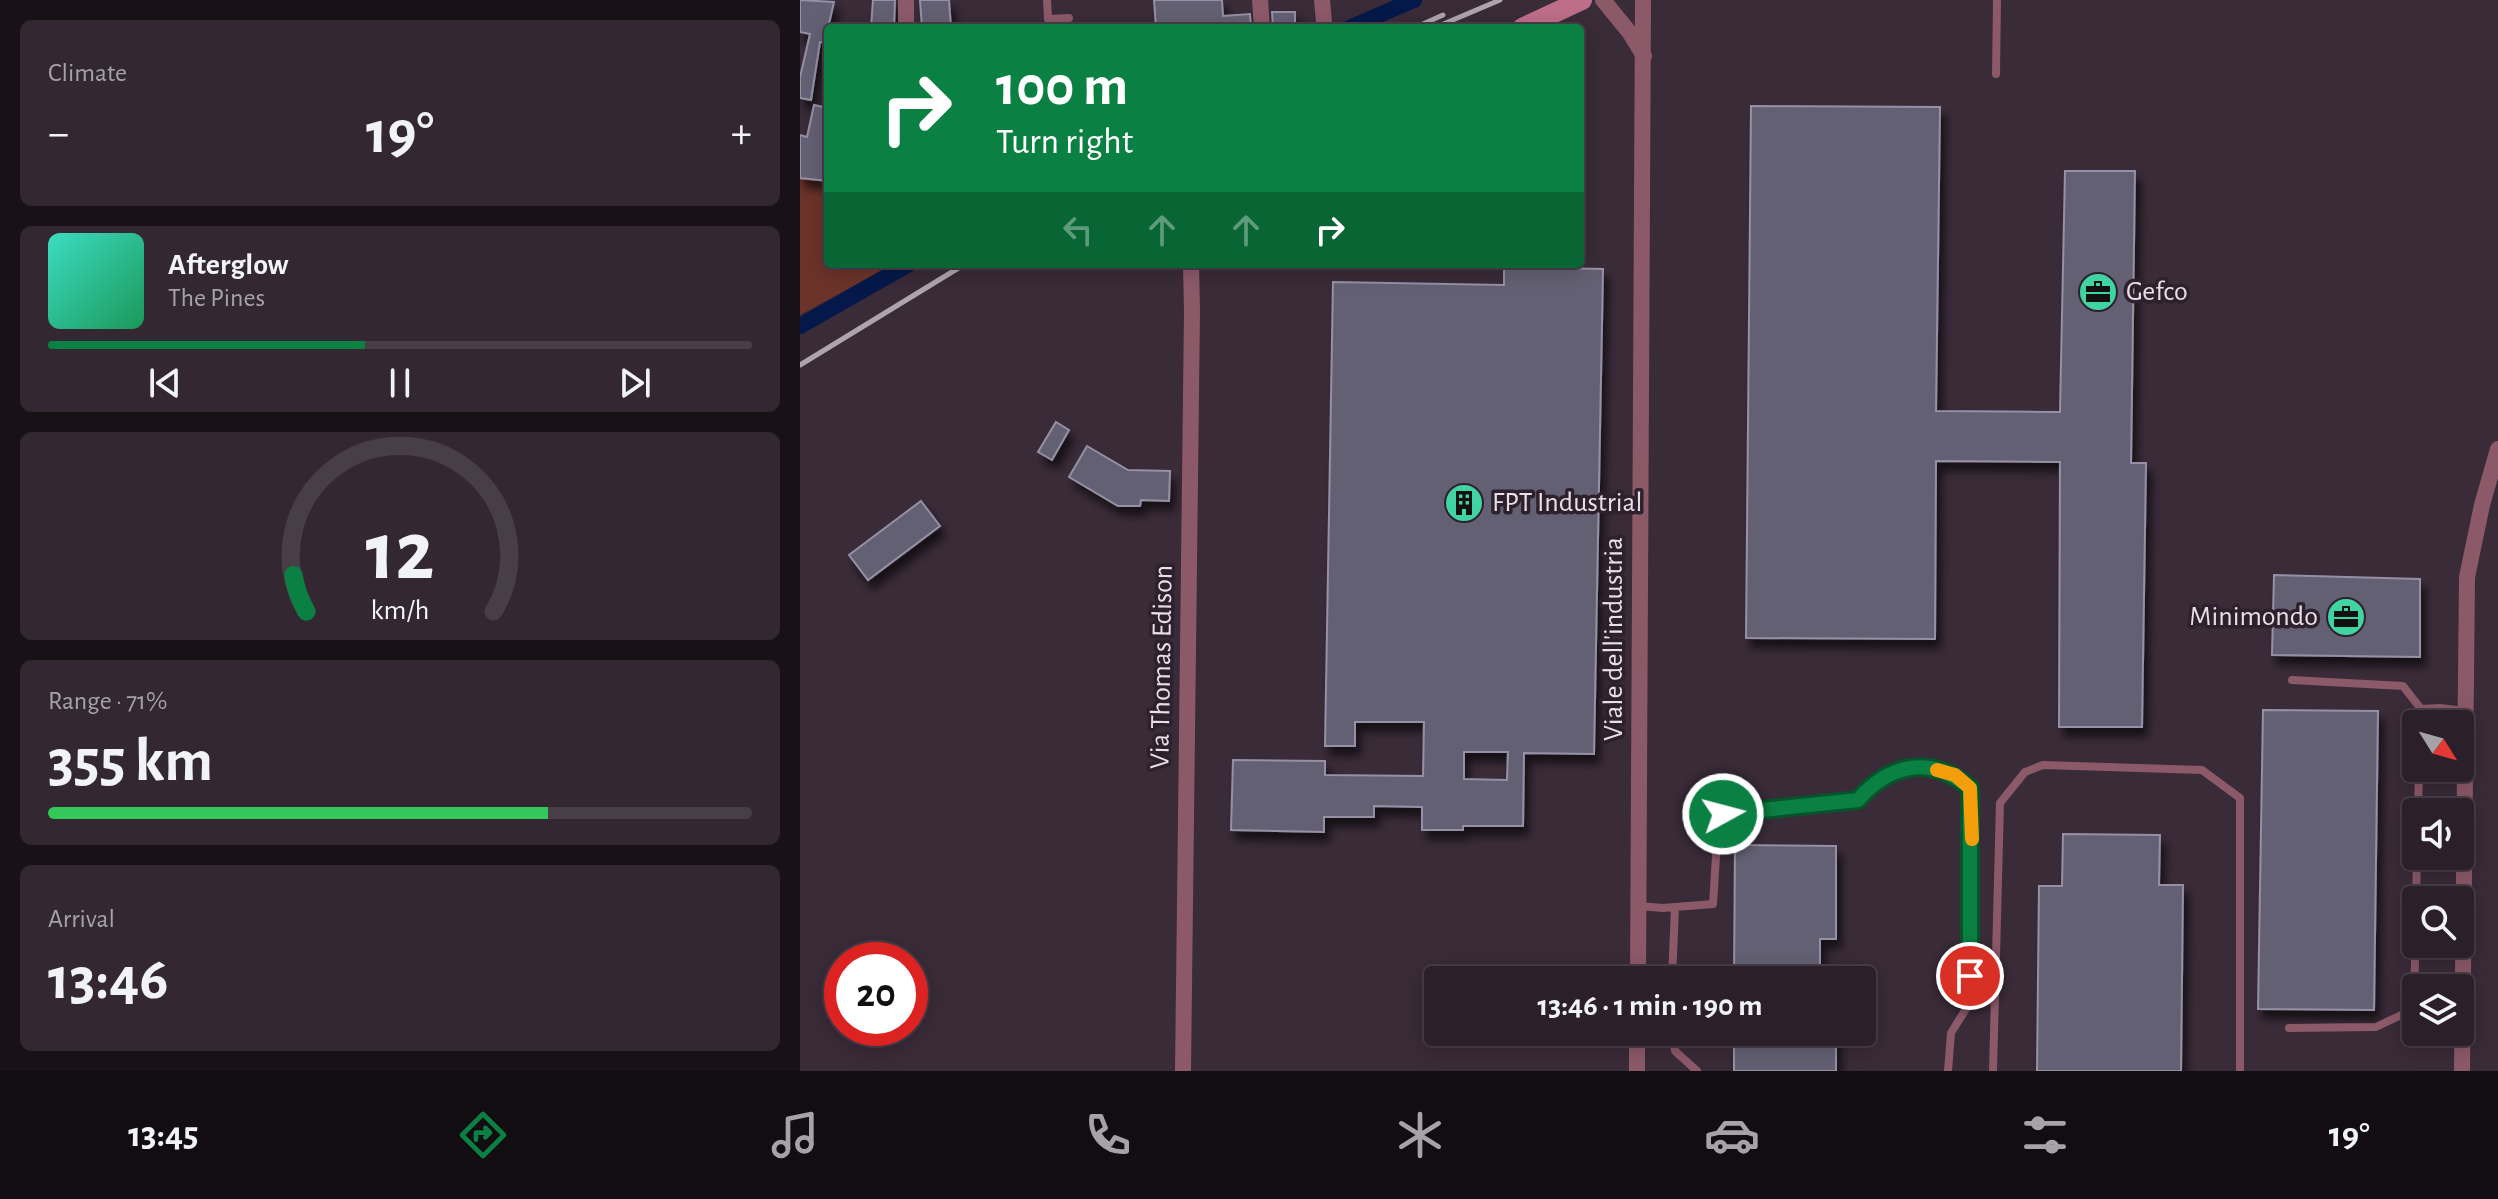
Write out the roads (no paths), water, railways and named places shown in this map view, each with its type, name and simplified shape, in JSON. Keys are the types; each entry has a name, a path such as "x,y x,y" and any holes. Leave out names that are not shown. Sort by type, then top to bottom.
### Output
{"street":[{"path":"906,0 906,24"},
{"path":"1260,0 1262,24"},
{"path":"1322,0 1324,22"},
{"path":"1531,24 1582,0"},
{"path":"1603,0 1630,33 1645,58"},
{"name":"Viale dell'industria","path":"1638,966 1643,0"},
{"name":"Via Thomas Edison","path":"1183,1071 1189,268"},
{"path":"2465,710 2467,577 2498,449"},
{"path":"2461,974 2464,782"},
{"path":"1637,1046 1637,1071"},
{"path":"2462,1046 2462,1071"}],"lane":[{"path":"1047,0 1048,19 1069,18"},
{"path":"1996,74 1997,0"},
{"path":"2292,680 2403,686 2421,709 2457,710"},
{"path":"1993,1071 2000,803 2025,772 2043,765 2202,770 2240,798 2240,1071"},
{"path":"1638,906 1713,904 1718,824 1723,814 1858,800 1871,784 1891,772 1927,767 1955,775 1970,788 1969,1004 1951,1033 1948,1071"},
{"path":"1673,966 1675,907"},
{"path":"2289,1028 2376,1027 2402,1015"},
{"path":"1674,1046 1675,1051 1697,1071"}],"waterway":[{"path":"1358,24 1414,0"},
{"path":"800,326 902,268"}],"railway":[{"path":"1443,24 1500,0"},
{"path":"1423,24 1443,15"},
{"path":"800,365 958,268"}],"place":[{"name":"Gefco","path":"2098,292"},
{"name":"FPT Industrial","path":"1464,503"},
{"name":"Minimondo","path":"2346,617"}]}
